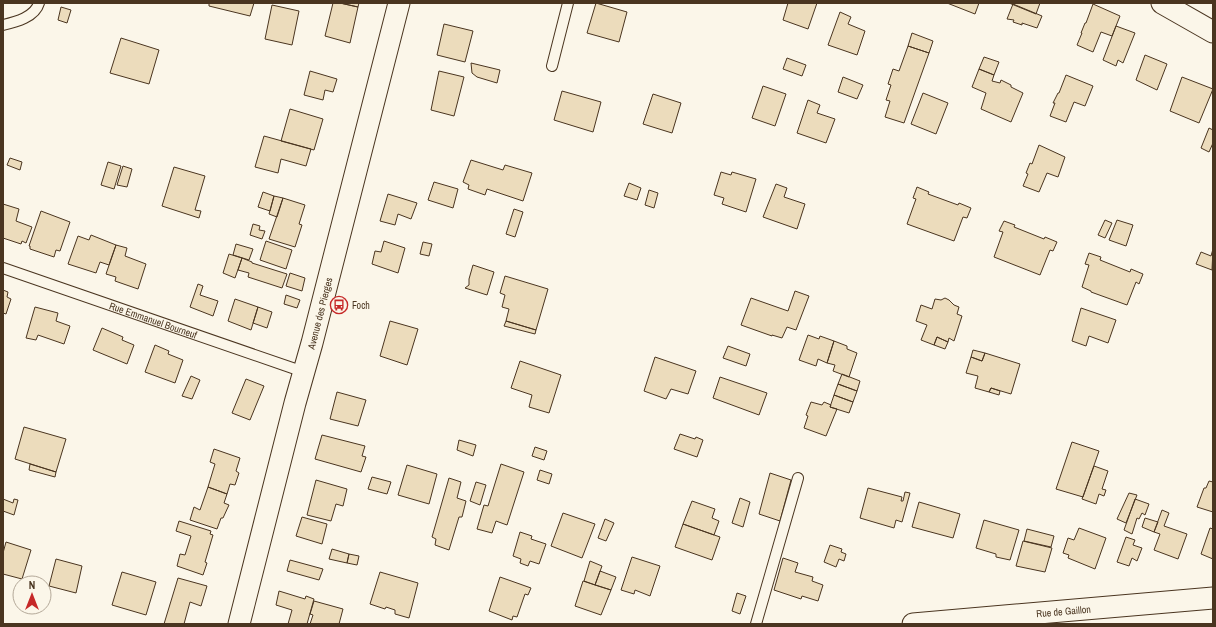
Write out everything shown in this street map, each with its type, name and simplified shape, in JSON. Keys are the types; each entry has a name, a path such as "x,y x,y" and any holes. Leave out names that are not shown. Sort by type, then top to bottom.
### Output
{"street":[{"name":"Avenue des Pierges","path":"239,624 398,3"},
{"path":"1162,3 1213,32"},
{"name":"Rue de Gaillon","path":"913,624 1113,616 1213,598"}],"lane":[{"path":"3,25 21,20 37,8 38,3"},
{"path":"552,66 568,3"},
{"name":"Rue Emmanuel Bourneuf","path":"3,268 304,372"},
{"path":"756,624 798,478"}],"building":[{"path":"209,3 254,3 250,16 209,6"},
{"path":"333,3 358,7 350,43 325,36"},
{"path":"340,3 359,3 358,7"},
{"path":"596,3 627,12 619,42 587,33"},
{"path":"788,3 817,3 808,29 783,20"},
{"path":"947,3 979,3 975,14"},
{"path":"1009,3 1040,3 1036,14"},
{"path":"1013,4 1042,16 1037,28 1022,23 1022,25 1013,22 1014,20 1007,19"},
{"path":"1093,4 1120,16 1112,36 1101,32 1093,52 1077,45"},
{"path":"272,5 299,11 292,45 265,39"},
{"path":"61,7 71,10 67,23 58,20"},
{"path":"840,12 851,17 848,24 865,31 857,55 828,45"},
{"path":"444,24 473,31 465,62 437,55"},
{"path":"1116,26 1135,33 1123,63 1118,60 1116,66 1103,60"},
{"path":"912,33 933,41 929,53 908,46"},
{"path":"121,38 159,50 149,84 110,73"},
{"path":"908,46 929,53 904,123 885,117 890,101 886,100 891,85 888,84 893,69 899,71"},
{"path":"1145,55 1167,64 1157,90 1136,80"},
{"path":"984,57 999,62 994,75 979,69"},
{"path":"787,58 806,65 802,76 783,69"},
{"path":"471,63 500,70 497,83 477,77 472,73"},
{"path":"979,69 994,75 992,81 1000,83 1001,80 1023,93 1011,122 981,109 986,93 972,87"},
{"path":"310,71 337,79 333,92 325,90 323,100 304,95"},
{"path":"439,71 464,77 454,116 431,110"},
{"path":"1066,75 1093,86 1085,106 1074,102 1066,122 1050,116 1055,103 1053,103 1059,93"},
{"path":"843,77 863,85 857,99 838,92"},
{"path":"1182,77 1213,89 1199,123 1170,111"},
{"path":"763,86 786,94 775,126 752,118"},
{"path":"562,91 601,102 593,132 554,120"},
{"path":"923,93 948,103 936,134 911,124"},
{"path":"653,94 681,103 672,133 643,124"},
{"path":"808,100 820,105 817,113 835,119 826,143 797,133"},
{"path":"290,109 323,119 314,150 281,141"},
{"path":"1209,128 1213,130 1213,143 1209,152 1201,148"},
{"path":"264,136 311,149 306,166 281,159 278,173 255,167"},
{"path":"1039,145 1065,157 1058,177 1047,173 1039,192 1023,186 1028,174 1026,173 1030,163 1032,164"},
{"path":"10,158 22,162 20,170 7,165"},
{"path":"471,160 503,170 505,165 532,173 523,201 487,189 485,195 468,189 469,185 463,182"},
{"path":"108,162 121,166 114,189 101,185"},
{"path":"123,166 132,169 127,187 117,185"},
{"path":"174,167 205,176 195,210 201,211 199,218 162,206"},
{"path":"721,172 731,175 732,172 756,179 746,212 722,204 724,198 714,195"},
{"path":"434,182 458,189 453,208 428,200"},
{"path":"629,183 641,188 637,200 624,196"},
{"path":"776,184 787,188 784,197 805,204 797,229 763,217"},
{"path":"917,187 929,192 928,194 971,208 967,218 963,217 954,241 907,224 916,199 913,198"},
{"path":"649,190 658,193 654,208 645,205"},
{"path":"263,192 274,196 270,211 258,207"},
{"path":"388,194 417,203 411,219 398,214 395,225 380,221"},
{"path":"274,196 283,198 277,217 269,214"},
{"path":"283,198 305,205 299,224 302,225 295,247 269,239"},
{"path":"3,204 19,209 16,221 32,227 26,243 22,241 21,244 3,238"},
{"path":"514,209 523,212 515,237 506,234"},
{"path":"41,211 70,222 60,251 56,250 54,257 30,249 29,246"},
{"path":"1105,220 1112,223 1105,238 1098,235"},
{"path":"1117,220 1133,225 1126,246 1109,240"},
{"path":"1004,221 1015,225 1014,227 1044,239 1045,237 1057,242 1053,251 1050,250 1040,275 994,257 1003,232 999,231"},
{"path":"253,224 260,226 259,230 265,231 262,239 250,235"},
{"path":"91,235 116,245 109,265 100,262 96,273 68,264 78,236 89,240"},
{"path":"266,241 292,250 286,269 260,260"},
{"path":"384,241 405,248 398,273 372,264 375,251 381,252"},
{"path":"423,242 432,244 429,256 420,254"},
{"path":"236,244 253,249 249,260 233,255"},
{"path":"116,245 127,248 125,256 146,264 138,289 115,281 116,277 106,274"},
{"path":"1213,249 1212,270 1196,264 1201,252 1211,256"},
{"path":"1089,253 1101,257 1100,260 1130,272 1131,269 1143,274 1139,284 1136,282 1127,305 1091,292 1082,287 1089,265 1085,264"},
{"path":"229,254 242,258 235,278 223,273"},
{"path":"242,258 252,263 287,274 282,288 248,277 249,273 238,270"},
{"path":"473,265 494,272 487,295 465,288 469,285"},
{"path":"290,273 305,278 302,291 286,286"},
{"path":"505,276 548,289 536,330 506,321 509,309 502,307 505,295 500,293"},
{"path":"198,284 203,286 200,295 218,301 213,316 190,307"},
{"path":"3,290 8,292 7,297 11,299 6,314 3,313"},
{"path":"795,291 809,296 796,330 787,327 782,338 741,325 751,298 788,311"},
{"path":"286,295 300,300 297,308 284,304"},
{"path":"945,298 959,307 957,314 962,316 954,341 949,338 948,342 937,337 934,345 921,340 927,325 916,321 921,305 932,309 935,299 941,300"},
{"path":"235,299 258,307 251,330 228,321"},
{"path":"35,307 58,313 56,321 70,326 64,344 38,335 36,340 26,338"},
{"path":"258,307 272,312 267,328 253,323"},
{"path":"1081,308 1116,320 1108,343 1089,336 1086,346 1072,341"},
{"path":"390,321 418,329 407,365 380,356"},
{"path":"506,321 536,330 535,334 504,326"},
{"path":"102,328 123,337 122,340 134,345 127,364 93,350"},
{"path":"808,335 819,339 820,336 834,341 827,363 818,359 816,366 799,360"},
{"path":"937,337 948,342 945,349 934,345"},
{"path":"834,341 847,346 847,349 857,353 849,377 833,371 835,365 827,363"},
{"path":"155,345 169,351 168,354 183,360 175,383 145,372"},
{"path":"728,346 750,354 746,366 723,358"},
{"path":"973,350 985,353 982,361 971,357"},
{"path":"985,353 1020,364 1011,394 991,388 989,392 975,388 978,376 966,373 971,357 982,361"},
{"path":"655,357 696,371 688,394 671,389 666,399 644,391"},
{"path":"520,361 561,375 549,413 529,407 532,395 511,388"},
{"path":"842,374 860,381 857,391 838,384"},
{"path":"191,376 200,380 192,399 182,396"},
{"path":"720,377 767,393 759,415 713,398"},
{"path":"246,379 264,386 250,420 232,413"},
{"path":"838,384 857,391 853,402 834,395"},
{"path":"991,388 1000,391 999,395 989,392"},
{"path":"337,392 366,400 358,426 330,419"},
{"path":"834,395 853,402 849,413 830,407"},
{"path":"811,402 822,405 824,402 831,405 830,407 837,409 826,436 804,428 808,416 806,415"},
{"path":"24,427 66,439 56,472 15,459"},
{"path":"680,434 703,440 697,457 674,449"},
{"path":"322,435 365,446 362,456 366,457 361,472 315,459"},
{"path":"459,440 476,445 473,456 457,450"},
{"path":"1072,442 1099,451 1083,497 1056,489"},
{"path":"535,447 547,451 544,460 532,456"},
{"path":"214,449 240,458 236,471 239,473 235,485 230,484 227,494 208,487 215,464 210,462"},
{"path":"30,464 56,472 55,477 29,470"},
{"path":"501,464 524,472 507,525 496,521 492,533 477,529 484,505 488,506"},
{"path":"407,465 437,474 429,504 398,495"},
{"path":"1094,466 1108,471 1102,489 1106,490 1104,496 1099,494 1096,504 1082,499"},
{"path":"540,470 552,474 549,484 537,480"},
{"path":"770,473 791,480 780,521 759,514"},
{"path":"372,477 391,482 387,494 368,489"},
{"path":"449,478 461,482 457,498 466,501 462,517 459,517 449,550 435,545 436,539 432,537"},
{"path":"316,480 347,489 343,506 336,504 331,521 307,515"},
{"path":"1209,481 1213,482 1213,512 1197,507 1204,488 1206,488"},
{"path":"476,482 486,485 480,505 470,501"},
{"path":"208,487 227,494 224,503 229,505 223,518 221,518 217,529 190,520 194,507 200,510"},
{"path":"868,488 902,497 901,501 903,501 905,492 910,493 902,522 896,520 894,528 860,518"},
{"path":"1129,493 1137,495 1126,523 1117,519"},
{"path":"740,498 750,502 743,527 732,523"},
{"path":"3,499 13,503 14,499 18,500 14,515 3,511"},
{"path":"1135,499 1149,504 1145,515 1142,513 1139,519 1137,518 1132,534 1124,530"},
{"path":"692,501 715,509 712,518 719,521 714,535 683,524"},
{"path":"919,502 960,514 953,538 912,527"},
{"path":"1162,510 1169,513 1164,526 1187,534 1178,559 1154,550 1160,534 1154,532"},
{"path":"563,513 595,524 582,558 551,546"},
{"path":"302,517 327,524 322,544 296,536"},
{"path":"1145,518 1158,522 1154,532 1142,527"},
{"path":"605,519 614,523 606,541 598,538"},
{"path":"984,520 1019,530 1010,560 996,557 996,554 976,548"},
{"path":"179,521 211,531 210,534 213,535 205,562 207,563 203,575 177,566 180,554 185,555 191,536 176,531"},
{"path":"683,524 720,537 712,560 675,547"},
{"path":"1079,528 1106,538 1095,569 1068,558 1069,555 1063,553 1068,538 1074,540"},
{"path":"1210,528 1213,529 1213,559 1201,554"},
{"path":"1027,529 1054,536 1051,547 1024,541"},
{"path":"520,532 532,536 531,539 546,544 539,564 530,561 528,566 520,563 521,559 513,556"},
{"path":"1126,537 1135,540 1133,545 1142,548 1137,561 1132,558 1129,566 1117,562"},
{"path":"1023,541 1052,548 1045,572 1016,566"},
{"path":"6,542 31,550 23,575 12,575 12,576 3,574 3,553"},
{"path":"830,545 842,549 841,552 846,554 844,561 839,559 836,567 824,562"},
{"path":"332,549 349,554 347,563 329,559"},
{"path":"349,554 359,556 357,565 347,563"},
{"path":"632,557 660,566 650,596 635,590 634,594 621,590"},
{"path":"783,558 798,563 795,572 813,577 812,581 823,585 818,601 802,596 801,599 774,590"},
{"path":"56,559 82,566 76,593 52,587 52,575"},
{"path":"290,560 323,569 319,580 287,571"},
{"path":"590,561 602,566 595,585 584,581"},
{"path":"600,571 616,577 611,590 595,585"},
{"path":"122,572 156,582 146,615 112,605"},
{"path":"380,572 418,583 409,618 395,614 395,610 386,607 385,609 370,604"},
{"path":"500,577 531,588 528,595 525,594 517,617 513,616 512,620 489,611"},
{"path":"178,578 207,586 201,606 190,602 184,624 164,624"},
{"path":"583,581 611,590 601,615 575,606"},
{"path":"279,591 305,599 306,596 314,599 307,624 288,624 292,610 276,605"},
{"path":"737,593 746,596 740,614 732,611"},
{"path":"314,601 343,609 339,624 310,624 313,615 310,614"}],"place":[{"name":"Foch","path":"339,305"}]}
